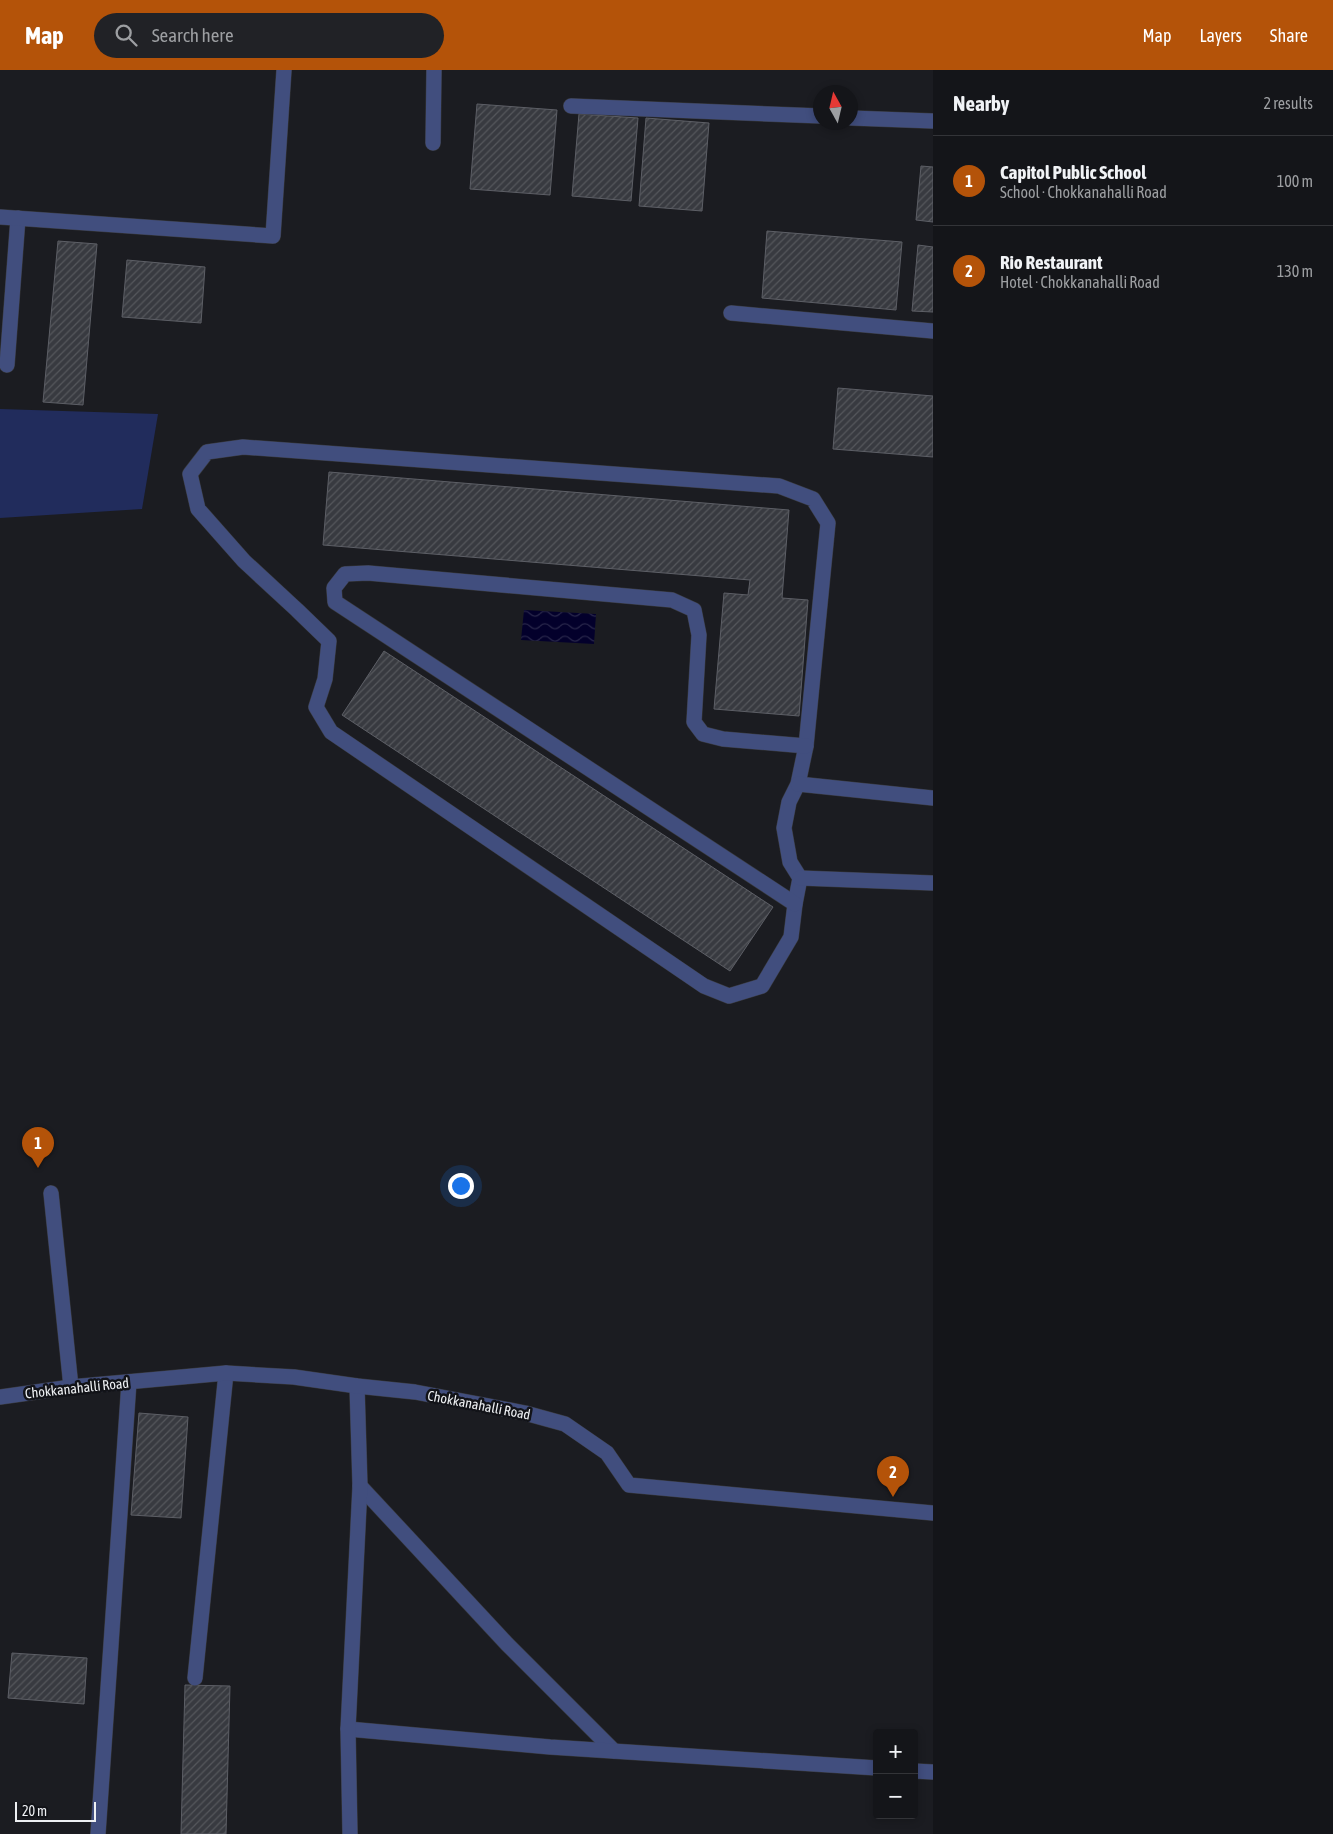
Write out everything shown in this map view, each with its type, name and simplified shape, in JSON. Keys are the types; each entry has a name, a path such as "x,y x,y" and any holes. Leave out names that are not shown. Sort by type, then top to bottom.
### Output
{"street":[{"path":"0,217 273,236 284,70"},
{"path":"433,143 434,70"},
{"path":"571,106 813,116"},
{"path":"858,118 933,121"},
{"path":"7,365 18,218"},
{"path":"731,313 933,331"},
{"path":"243,447 779,486 813,499 828,523 806,746 798,784 789,802 784,828 790,862 800,878 794,904 791,937 762,986 728,996 704,986 330,732 316,707 325,679 328,641 244,561 198,509 190,474 207,452 243,447"},
{"path":"794,904 336,602 334,588 345,574 368,573 672,600 694,610 699,634 694,722 703,734 723,740 806,746"},
{"path":"798,784 933,798"},
{"path":"800,878 933,882"},
{"path":"51,1193 71,1388"},
{"path":"195,1678 226,1373"},
{"name":"Chokkanahalli Road","path":"0,1397 226,1373 294,1377 415,1392 525,1413 565,1424 607,1453 629,1485 933,1513"},
{"path":"98,1834 129,1382"},
{"path":"350,1834 348,1729 360,1486 357,1386"},
{"path":"360,1486 507,1644 614,1751"},
{"path":"348,1729 614,1751 873,1768"},
{"path":"918,1771 933,1772"}],"shaded area":[{"path":"0,409 158,414 142,509 0,518"}],"water":[{"path":"524,610 596,614 594,644 521,640"}],"building":[{"path":"477,104 557,110 550,195 470,189"},
{"path":"579,114 638,118 631,201 572,196"},
{"path":"646,118 709,123 702,211 639,206"},
{"path":"921,166 933,167 933,222 916,220"},
{"path":"767,231 902,242 896,310 762,298"},
{"path":"58,241 97,244 83,405 43,402"},
{"path":"918,245 933,247 933,312 912,311"},
{"path":"127,260 205,267 201,323 122,317"},
{"path":"838,388 933,396 933,457 833,449"},
{"path":"329,472 789,510 782,598 808,600 799,716 714,709 724,593 748,595 750,580 323,545"},
{"path":"384,651 773,907 730,971 342,715"},
{"path":"139,1413 188,1417 181,1518 131,1515"},
{"path":"12,1653 87,1658 84,1704 8,1698"},
{"path":"185,1685 230,1686 226,1834 181,1834"}],"place":[{"name":"Capitol Public School","path":"38,1168"},
{"name":"Rio Restaurant","path":"893,1497"}]}
